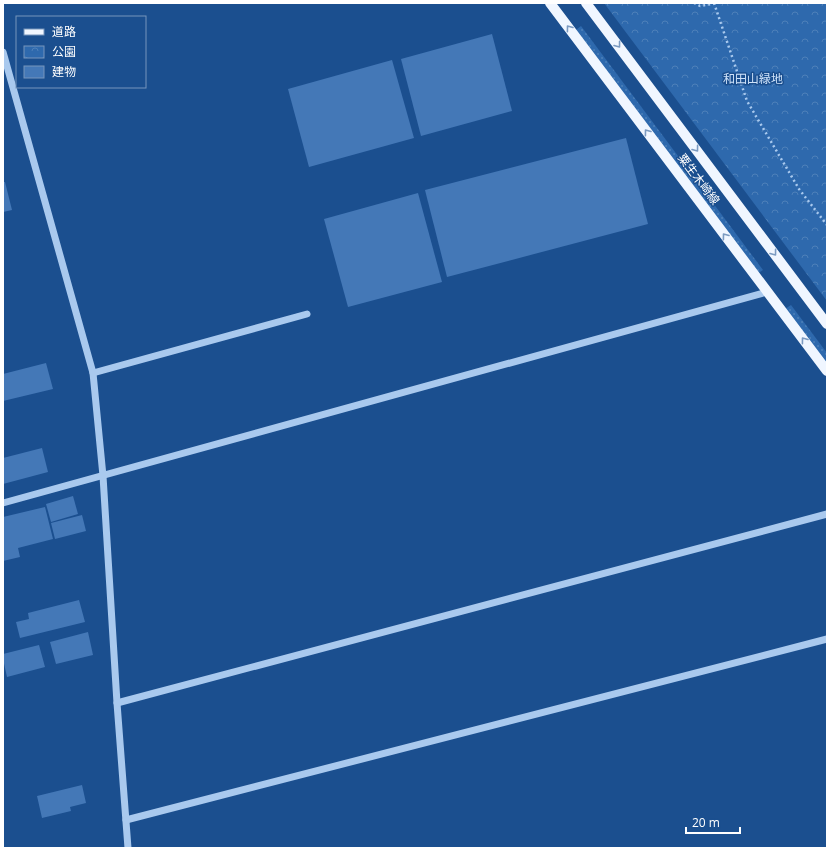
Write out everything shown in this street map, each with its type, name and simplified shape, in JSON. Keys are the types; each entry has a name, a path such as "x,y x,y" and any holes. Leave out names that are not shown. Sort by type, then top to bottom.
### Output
{"main road":[{"name":"粟生木崎線","path":"550,3 827,372"},
{"name":"粟生木崎線","path":"586,3 827,324"}],"street":[{"path":"3,52 93,373 103,476 117,703 128,848"},
{"path":"3,503 767,292"},
{"path":"93,373 307,314"},
{"path":"117,703 827,514"},
{"path":"126,820 827,639"}],"path":[{"path":"694,3 700,6 717,3"},
{"path":"714,3 747,101 799,189 827,226"}],"green space":[{"name":"和田山緑地","path":"604,3 827,3 827,301"},
{"path":"581,26 763,270 754,276 572,33"},
{"path":"791,305 827,353 827,371 782,311"}],"building":[{"path":"492,34 512,111 421,136 401,59"},
{"path":"392,60 414,138 309,167 288,89"},
{"path":"626,138 648,224 447,277 425,190"},
{"path":"3,182 5,182 12,210 3,212"},
{"path":"418,193 442,282 348,307 324,219"},
{"path":"46,363 53,389 3,401 3,374"},
{"path":"42,448 48,472 3,484 3,458"},
{"path":"73,496 78,514 51,522 46,504"},
{"path":"45,507 53,539 18,548 20,557 3,561 3,517"},
{"path":"82,515 86,531 55,539 51,523"},
{"path":"79,600 85,622 20,638 16,622 29,619 28,613"},
{"path":"88,632 93,655 56,664 50,642"},
{"path":"39,645 45,667 7,677 3,654"},
{"path":"82,785 86,803 70,807 71,811 42,818 37,796"}]}
